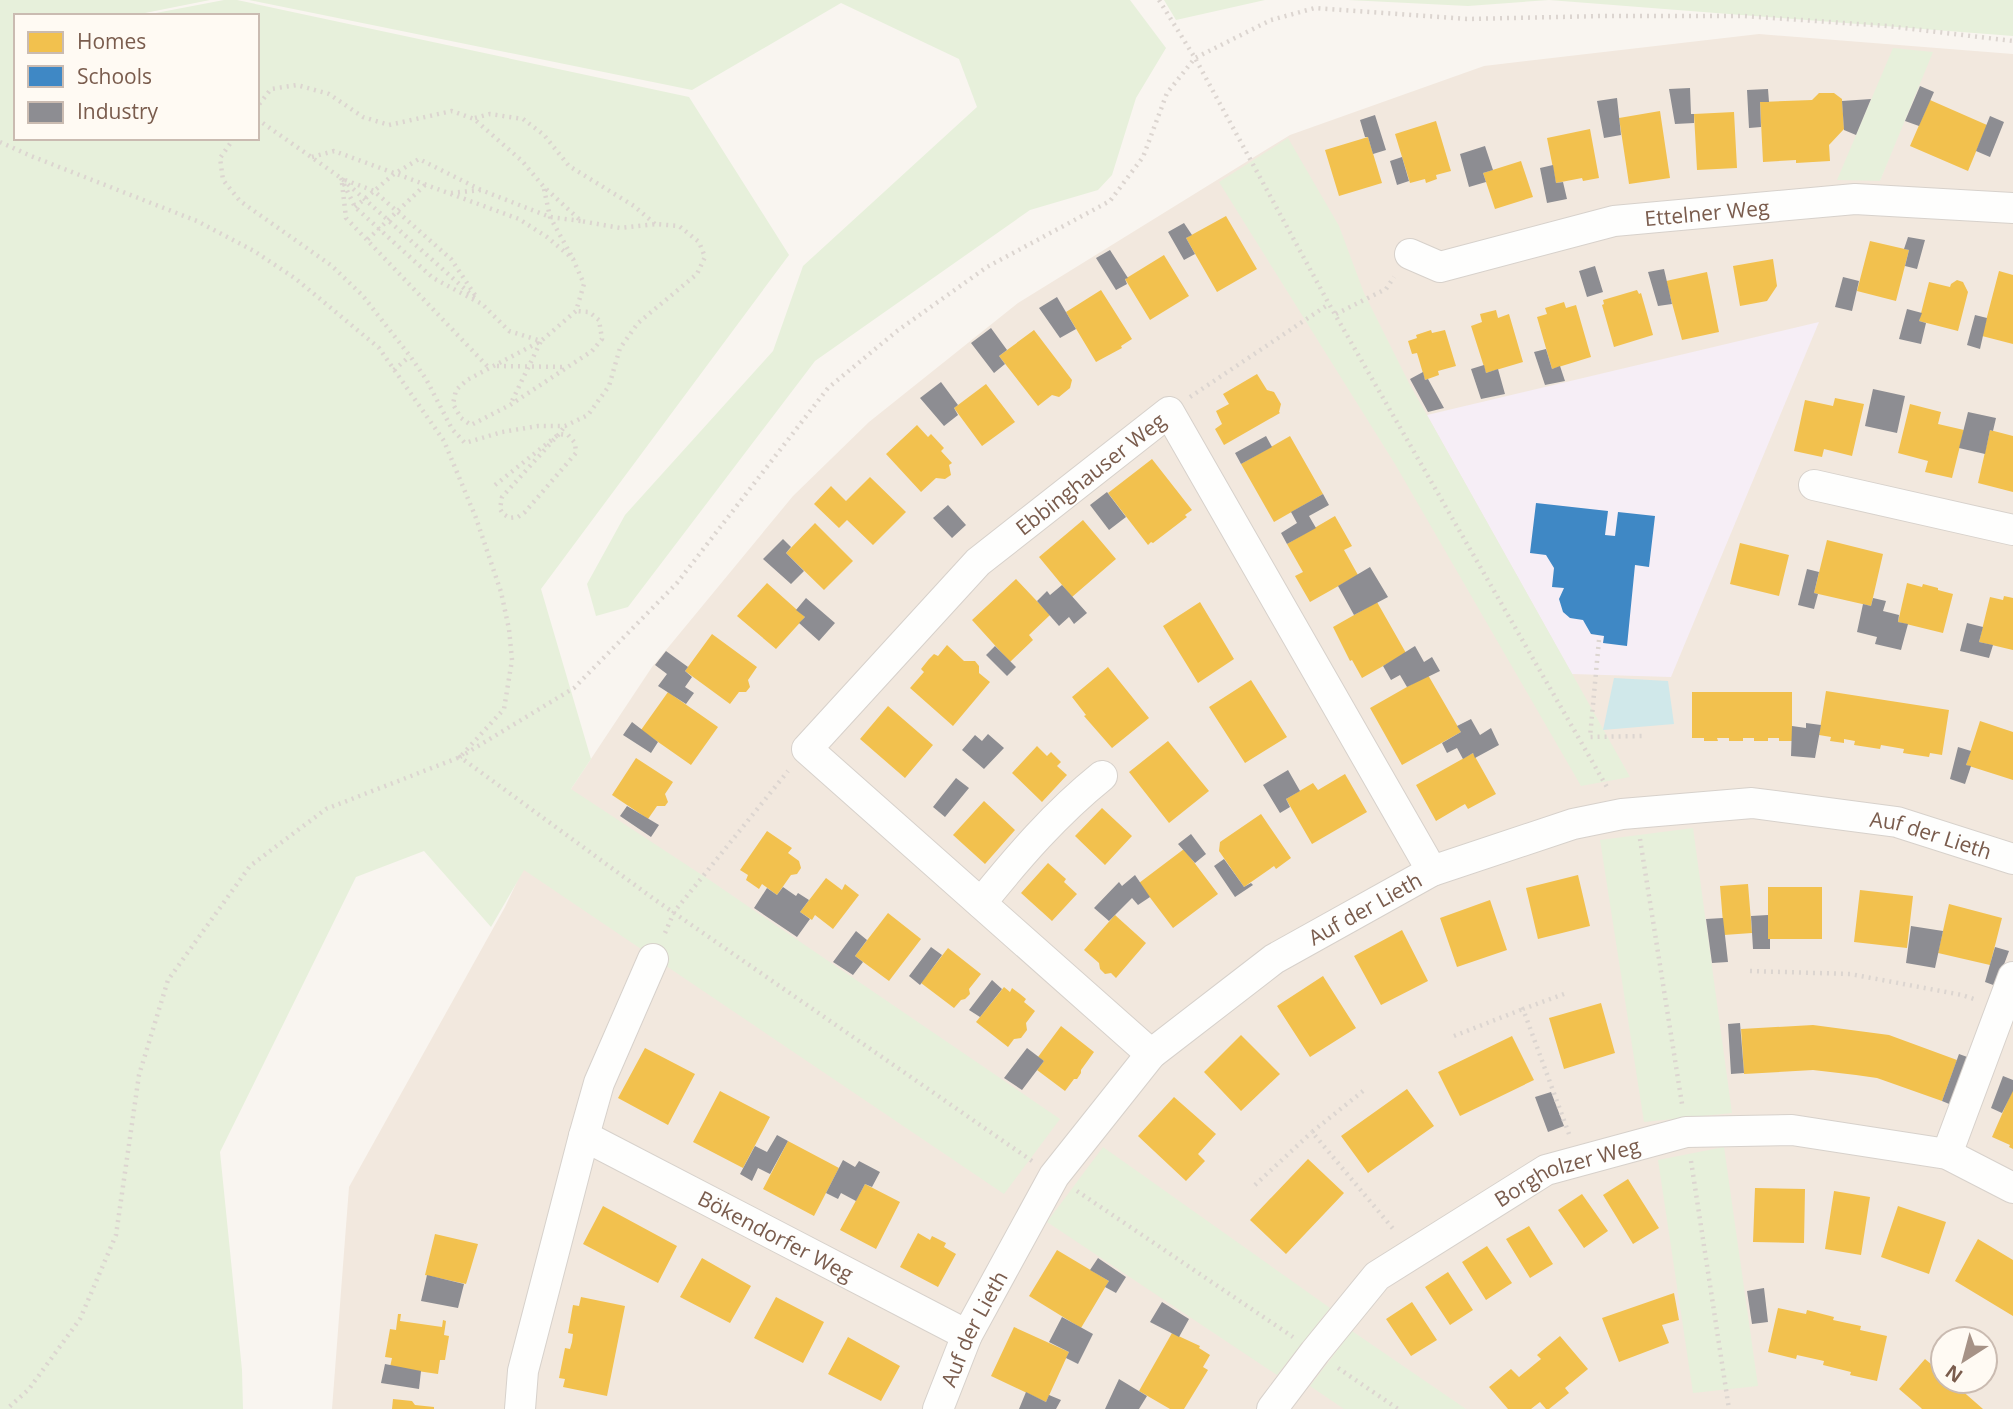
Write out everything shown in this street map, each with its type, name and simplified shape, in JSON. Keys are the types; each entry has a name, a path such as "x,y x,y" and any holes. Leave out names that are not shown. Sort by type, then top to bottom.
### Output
{"street":[{"name":"Ettelner Weg","path":"1410,254 1440,267 1614,221 1855,199 2013,208"},
{"name":"Ebbinghauser Weg","path":"807,749 978,562 1169,412 1432,871"},
{"path":"1814,485 2013,530"},
{"path":"807,749 1151,1054"},
{"path":"981,903 1032,841 1102,776"},
{"name":"Auf der Lieth","path":"939,1409 967,1335 1055,1176 1151,1054 1274,959 1432,871 1573,824 1622,814 1752,803 1897,822 2013,859"},
{"path":"520,1409 523,1371 599,1083 653,959"},
{"path":"1947,1154 2007,1012 2013,977"},
{"name":"Borgholzer Weg","path":"1272,1409 1314,1352 1377,1276 1546,1170 1686,1132 1792,1130 1947,1154 2013,1188"},
{"name":"Bökendorfer Weg","path":"584,1136 967,1335"}],"path":[{"path":"1159,0 1195,58 1329,304 1622,814"},
{"path":"8,1409 29,1389 80,1319 116,1235 139,1075 168,980 250,866 326,809 460,757 574,688 677,583 828,388 897,331 987,267 1110,201 1143,157 1167,93 1195,58 1271,20 1315,8 1467,19 1744,16 1887,26 2013,41"},
{"path":"259,104 271,89 297,85 329,94 363,117 389,125 452,111 474,119 522,161 544,187 581,221"},
{"path":"474,119 491,114 523,119 544,135 569,166 634,206 656,224"},
{"path":"259,121 341,178 509,331 541,341"},
{"path":"233,140 220,158 223,180 231,191 240,201 332,266 363,296 426,379 452,429 465,443 502,432 538,426 565,426 588,415 609,386 620,348 638,323 697,274 705,257 699,242 679,226 656,224 620,228 550,217 481,190 419,159 394,174 355,207"},
{"path":"0,142 197,220 254,251 296,279 379,348 444,441 477,518 501,592 509,629 512,660 504,709 460,757"},
{"path":"312,157 334,151 519,219 547,237 573,259"},
{"path":"341,178 374,191 451,259 482,304"},
{"path":"341,178 355,207 433,278 482,304"},
{"path":"341,178 346,218 490,369"},
{"path":"367,240 425,185"},
{"path":"544,187 550,217 584,284 576,312 541,341 467,380 456,390 453,404 461,418 471,425 510,405 592,351 602,339 599,320 589,312 576,312"},
{"path":"448,193 481,190"},
{"path":"1336,314 1386,289 1410,254"},
{"path":"1169,412 1329,304"},
{"path":"510,405 541,341"},
{"path":"394,370 410,356"},
{"path":"496,366 568,367"},
{"path":"495,485 559,434 568,435 575,443 576,453 525,512 510,518 503,514 500,509 502,497 559,434 565,426"},
{"path":"1590,737 1599,640"},
{"path":"1580,741 1590,737 1642,736"},
{"path":"653,959 674,912 807,749"},
{"path":"460,757 674,912 1398,1409"},
{"path":"1750,971 1850,974 1962,995 2007,1012"},
{"path":"1454,1036 1564,994"},
{"path":"1523,1009 1579,1161"},
{"path":"1255,1185 1312,1132 1363,1091"},
{"path":"1312,1132 1414,1254"}],"shaded area":[{"path":"1759,34 2013,54 2013,1409 332,1409 349,1187 505,907 523,869 571,789 652,667 793,496 869,422 1018,303 1290,135 1484,66","holes":["1932,52 1880,180 1838,180"]},
{"path":"1819,322 1671,677 1572,674 1427,415"}],"green space":[{"path":"0,0 210,0 140,14 14,14 14,140 259,140 259,14 150,14 224,0 237,0 689,97 789,255 541,589 591,759 571,789 1060,1119 1004,1194 524,870 491,927 424,851 356,877 220,1152 242,1370 243,1409 0,1409"},
{"path":"249,0 1130,0 1166,48 1136,98 1112,175 1098,190 1030,210 815,361 628,607 596,616 587,584 625,515 773,351 803,266 977,107 959,59 841,3 692,90"},
{"path":"1164,0 1265,0 1176,20"},
{"path":"1348,0 1549,0 1468,6"},
{"path":"1549,0 2013,0 2013,36"},
{"path":"1893,48 1933,52 1880,181 1837,180"},
{"path":"1288,138 1339,226 1364,293 1409,383 1630,777 1581,786 1395,464 1219,182"},
{"path":"1693,828 1732,1113 1644,1122 1600,840"},
{"path":"1103,1147 1330,1308 1277,1375 1047,1222"},
{"path":"1724,1147 1758,1386 1693,1393 1658,1160"},
{"path":"1352,1331 1466,1409 1344,1409 1310,1386"}],"water":[{"path":"1614,678 1668,681 1674,724 1603,730"}],"building: Homes":[{"path":"1819,93 1834,93 1842,99 1844,129 1829,145 1830,161 1763,162 1760,102 1812,100"},
{"path":"1930,100 1987,125 1968,171 1910,146"},
{"path":"1660,111 1670,178 1629,184 1619,118"},
{"path":"1734,112 1737,168 1697,170 1694,114"},
{"path":"1436,121 1451,171 1436,175 1437,179 1426,183 1425,179 1410,183 1395,134"},
{"path":"1590,129 1599,178 1556,183 1547,138"},
{"path":"1368,137 1382,183 1339,196 1325,150"},
{"path":"1521,161 1533,197 1495,209 1483,173"},
{"path":"1226,216 1257,269 1217,292 1186,238"},
{"path":"1870,241 1909,250 1896,301 1857,291"},
{"path":"1164,255 1189,296 1150,320 1125,279"},
{"path":"1773,259 1777,286 1767,301 1740,306 1733,266"},
{"path":"1999,271 2013,275 2013,344 1982,336"},
{"path":"1707,272 1719,332 1682,340 1666,281"},
{"path":"1957,280 1963,282 1968,292 1958,331 1919,321 1929,282 1950,287"},
{"path":"1101,290 1132,339 1121,346 1122,348 1096,362 1066,312"},
{"path":"1637,290 1641,293 1653,335 1614,347 1602,305 1603,300"},
{"path":"1564,302 1566,308 1576,305 1591,357 1552,369 1537,317 1547,314 1545,308"},
{"path":"1496,310 1498,318 1509,314 1523,362 1486,373 1471,326 1482,322 1480,314"},
{"path":"1034,330 1072,380 1070,388 1059,397 1052,395 1038,406 999,356"},
{"path":"1431,330 1432,333 1445,330 1456,366 1438,371 1439,375 1425,380 1417,353 1412,354 1408,341"},
{"path":"1257,374 1267,390 1274,392 1281,404 1280,413 1224,445 1215,429 1222,424 1216,411 1229,404 1223,394"},
{"path":"986,384 1015,422 982,446 954,408"},
{"path":"1835,398 1864,404 1852,456 1824,449 1822,457 1794,451 1805,400 1833,406"},
{"path":"1910,404 1941,412 1938,424 1964,430 1952,478 1925,472 1928,461 1898,453"},
{"path":"917,425 928,437 931,434 944,448 941,451 952,463 949,465 951,475 945,479 936,478 921,492 886,454"},
{"path":"1990,430 2013,436 2013,492 1978,483"},
{"path":"1290,436 1323,494 1274,522 1241,464"},
{"path":"1152,459 1192,510 1185,515 1187,517 1148,545 1108,493"},
{"path":"870,477 906,512 873,545 847,520 839,528 814,504 831,486 846,501"},
{"path":"1335,516 1352,546 1344,550 1358,575 1310,602 1295,576 1303,572 1287,544"},
{"path":"1083,520 1116,559 1072,597 1039,557"},
{"path":"815,523 853,561 824,590 786,553"},
{"path":"1827,540 1883,554 1871,606 1814,593"},
{"path":"1740,543 1789,555 1779,596 1730,584"},
{"path":"1016,579 1050,615 1029,635 1033,640 1010,662 972,620"},
{"path":"767,583 805,617 776,649 737,616"},
{"path":"1907,583 1922,587 1923,584 1953,594 1943,633 1898,622"},
{"path":"2004,596 2013,598 2013,650 1979,642 1990,597 2003,600"},
{"path":"1200,602 1234,659 1198,683 1163,626"},
{"path":"1377,602 1406,653 1362,678 1333,627"},
{"path":"712,634 757,667 748,680 750,687 746,692 739,692 730,704 685,671"},
{"path":"947,645 964,661 975,661 979,666 979,673 990,682 953,726 910,688 924,672 921,669 929,659 934,654 938,656"},
{"path":"1108,667 1149,718 1112,748 1084,716 1086,715 1072,697"},
{"path":"1428,675 1461,732 1402,765 1370,708"},
{"path":"1251,680 1287,737 1245,763 1209,707"},
{"path":"1826,691 1949,710 1942,755 1930,753 1929,757 1909,754 1903,753 1904,749 1881,745 1880,749 1854,745 1855,741 1830,741 1831,737 1819,735"},
{"path":"668,692 718,727 691,765 641,730"},
{"path":"1692,692 1792,692 1792,741 1768,738 1768,741 1754,741 1754,738 1743,738 1743,741 1729,741 1729,738 1717,738 1718,741 1704,741 1704,738 1692,738"},
{"path":"888,706 933,745 905,778 860,739"},
{"path":"1980,721 2013,732 2013,780 1966,765"},
{"path":"1168,741 1209,791 1169,823 1129,772"},
{"path":"1037,746 1047,756 1051,752 1061,762 1057,766 1067,775 1042,802 1012,773"},
{"path":"1473,753 1496,794 1468,809 1465,804 1436,821 1416,785"},
{"path":"636,758 673,782 665,794 668,802 665,806 657,806 648,819 612,795"},
{"path":"1345,774 1367,812 1312,844 1286,799 1313,783 1318,790"},
{"path":"984,801 1015,830 985,864 953,835"},
{"path":"1102,808 1132,836 1105,865 1075,836"},
{"path":"1261,814 1291,858 1276,869 1274,866 1244,887 1219,851 1220,842"},
{"path":"767,831 792,848 788,853 799,861 801,868 797,874 791,875 777,895 762,884 759,889 746,880 748,875 740,870"},
{"path":"1184,849 1218,894 1173,928 1139,883"},
{"path":"1048,863 1066,879 1064,882 1077,894 1052,921 1021,893"},
{"path":"1578,875 1590,926 1538,939 1526,888"},
{"path":"826,878 842,890 845,884 859,895 833,929 815,915 812,920 800,912"},
{"path":"1748,884 1752,933 1724,935 1720,886"},
{"path":"1768,887 1822,887 1822,939 1768,939"},
{"path":"1860,890 1913,896 1907,948 1854,942"},
{"path":"1490,900 1507,950 1457,967 1440,918"},
{"path":"1949,904 2002,918 1990,965 1938,953"},
{"path":"888,913 921,939 889,981 855,956"},
{"path":"1115,915 1146,943 1116,978 1111,973 1105,974 1099,963 1084,950"},
{"path":"1402,930 1428,981 1381,1005 1354,956"},
{"path":"948,948 981,974 969,989 970,994 954,1008 921,983"},
{"path":"1323,976 1356,1028 1310,1057 1277,1006"},
{"path":"1004,987 1010,992 1012,988 1020,994 1026,999 1024,1002 1035,1011 1026,1023 1027,1030 1021,1038 1014,1039 1008,1047 976,1022"},
{"path":"1601,1003 1615,1053 1564,1069 1549,1018"},
{"path":"1813,1025 1889,1035 1957,1060 1942,1101 1877,1078 1856,1075 1813,1070 1744,1074 1741,1029"},
{"path":"1061,1026 1094,1052 1077,1079 1074,1079 1065,1091 1037,1070 1044,1061 1038,1057"},
{"path":"1241,1035 1280,1074 1241,1111 1204,1072"},
{"path":"1512,1036 1534,1080 1460,1116 1438,1072"},
{"path":"645,1048 695,1074 668,1125 618,1098"},
{"path":"1407,1089 1434,1126 1368,1173 1341,1136"},
{"path":"2013,1089 2013,1149 1992,1137"},
{"path":"720,1091 770,1117 743,1168 693,1142"},
{"path":"1174,1097 1216,1134 1198,1154 1205,1161 1186,1181 1138,1136"},
{"path":"788,1141 839,1168 814,1216 763,1189"},
{"path":"1308,1159 1344,1193 1286,1254 1250,1220"},
{"path":"1628,1179 1659,1228 1633,1244 1603,1195"},
{"path":"865,1184 900,1202 876,1249 840,1230"},
{"path":"1755,1188 1805,1189 1804,1243 1753,1242"},
{"path":"1834,1191 1870,1197 1861,1255 1825,1249"},
{"path":"1582,1194 1608,1231 1584,1248 1558,1210"},
{"path":"603,1206 677,1246 658,1283 583,1244"},
{"path":"1898,1206 1946,1222 1929,1274 1881,1257"},
{"path":"1529,1226 1553,1264 1530,1278 1506,1239"},
{"path":"918,1233 930,1240 932,1236 946,1243 944,1247 956,1254 938,1287 900,1267"},
{"path":"435,1234 478,1244 466,1284 425,1275"},
{"path":"1978,1239 2013,1260 2013,1316 1955,1281"},
{"path":"1487,1246 1512,1283 1486,1300 1462,1262"},
{"path":"1057,1250 1109,1281 1081,1328 1029,1296"},
{"path":"702,1258 751,1286 730,1323 680,1297"},
{"path":"1448,1272 1473,1310 1450,1325 1425,1287"},
{"path":"1674,1293 1679,1320 1662,1325 1669,1343 1619,1362 1602,1318"},
{"path":"581,1297 625,1306 607,1396 563,1387 565,1379 559,1378 565,1348 570,1349 572,1342 573,1334 568,1333 573,1305 579,1306"},
{"path":"776,1297 824,1322 803,1363 754,1338"},
{"path":"1412,1302 1437,1340 1411,1356 1386,1319"},
{"path":"1778,1308 1806,1314 1807,1310 1834,1317 1833,1320 1861,1326 1860,1330 1887,1336 1877,1381 1823,1365 1824,1361 1797,1355 1796,1359 1768,1352"},
{"path":"398,1314 401,1314 400,1321 442,1327 443,1320 446,1321 444,1335 449,1336 445,1360 440,1360 438,1374 390,1367 392,1358 385,1357 390,1329 396,1330"},
{"path":"1014,1327 1069,1352 1046,1402 991,1376"},
{"path":"1172,1333 1200,1346 1199,1348 1210,1355 1203,1367 1208,1370 1184,1409 1170,1409 1139,1391"},
{"path":"1560,1336 1588,1369 1565,1388 1569,1393 1549,1409 1540,1402 1531,1409 1508,1409 1489,1387 1511,1369 1519,1377 1541,1359 1537,1355"},
{"path":"848,1337 900,1366 881,1401 828,1374"},
{"path":"1925,1359 1929,1362 1929,1395 1967,1395 1983,1409 1922,1409 1899,1389"},
{"path":"393,1399 412,1401 415,1405 434,1409 392,1409"}],"building: Schools":[{"path":"1536,503 1608,511 1605,535 1615,536 1618,512 1655,516 1649,567 1635,565 1627,646 1603,643 1604,636 1591,634 1583,620 1570,618 1563,612 1559,599 1564,588 1552,587 1554,568 1546,555 1530,553"}],"building: Industry":[{"path":"1920,86 1934,92 1919,126 1905,121"},
{"path":"1690,88 1694,123 1675,124 1669,89"},
{"path":"1768,89 1769,102 1760,102 1761,127 1749,128 1747,90"},
{"path":"1617,98 1621,135 1604,138 1597,101"},
{"path":"1871,99 1856,135 1844,130 1842,101"},
{"path":"1375,115 1386,150 1373,154 1360,120"},
{"path":"1990,116 2004,122 1990,157 1976,151"},
{"path":"1485,146 1493,170 1483,173 1486,182 1469,187 1460,154"},
{"path":"1402,157 1409,181 1397,185 1390,161"},
{"path":"1553,165 1556,183 1563,182 1567,199 1547,203 1540,168"},
{"path":"1184,223 1192,235 1186,238 1195,254 1184,260 1168,232"},
{"path":"1908,237 1925,240 1917,269 1905,266 1909,250 1904,249"},
{"path":"1110,250 1128,278 1125,279 1127,284 1116,290 1096,258"},
{"path":"1595,266 1603,292 1587,297 1579,271"},
{"path":"1664,269 1672,304 1658,306 1648,272"},
{"path":"1843,277 1859,281 1852,311 1835,307"},
{"path":"1057,297 1076,329 1060,338 1039,308"},
{"path":"1907,309 1922,313 1919,321 1926,323 1921,344 1899,339"},
{"path":"1975,315 1987,318 1980,349 1967,345"},
{"path":"991,328 1007,350 999,356 1005,364 994,373 971,343"},
{"path":"1546,349 1552,369 1560,366 1565,381 1545,385 1534,352"},
{"path":"1484,365 1486,373 1498,369 1505,394 1481,399 1471,369"},
{"path":"1423,372 1425,380 1428,379 1444,408 1428,412 1410,379"},
{"path":"941,382 958,405 954,408 958,415 944,426 920,398"},
{"path":"1873,389 1905,396 1897,433 1865,426"},
{"path":"1968,412 1996,418 1993,431 1990,430 1985,454 1959,448"},
{"path":"1266,436 1272,447 1241,464 1235,453"},
{"path":"1107,492 1126,517 1109,530 1090,505"},
{"path":"1323,494 1329,505 1309,516 1316,528 1287,544 1281,533 1297,523 1291,512"},
{"path":"948,505 966,525 952,538 933,518"},
{"path":"783,539 791,547 786,553 804,571 791,584 763,559"},
{"path":"1370,567 1388,597 1354,615 1338,586"},
{"path":"1807,569 1819,572 1814,593 1818,594 1814,609 1798,605"},
{"path":"1062,585 1087,613 1074,624 1069,617 1059,626 1037,601 1047,591 1050,595"},
{"path":"806,598 835,623 819,641 799,623 805,617 796,610"},
{"path":"1873,598 1886,601 1883,611 1899,615 1898,622 1908,624 1901,650 1875,644 1877,637 1857,632 1863,604 1871,606"},
{"path":"1967,623 1983,627 1979,642 1993,645 1989,658 1960,651"},
{"path":"995,646 1016,667 1007,676 986,655"},
{"path":"1415,646 1424,662 1432,657 1440,671 1407,687 1400,675 1391,680 1383,666"},
{"path":"666,651 688,667 685,671 692,677 685,687 694,693 686,704 658,686 667,674 655,665"},
{"path":"1471,719 1480,735 1491,728 1499,745 1475,758 1473,753 1463,759 1457,748 1447,753 1442,743 1461,732 1457,726"},
{"path":"632,722 658,742 651,753 623,735"},
{"path":"1806,723 1821,725 1815,758 1791,756 1792,726 1806,728"},
{"path":"988,734 1004,748 984,769 962,750 975,735 982,741"},
{"path":"1958,747 1971,751 1966,765 1971,766 1965,784 1950,779"},
{"path":"1288,770 1300,791 1286,799 1290,807 1280,813 1263,785"},
{"path":"956,778 969,788 945,817 933,807"},
{"path":"627,806 659,825 651,837 620,816"},
{"path":"1191,834 1206,854 1195,863 1178,844"},
{"path":"1224,859 1244,887 1251,883 1253,885 1235,897 1214,866"},
{"path":"1135,875 1150,897 1138,905 1132,898 1109,921 1094,908 1119,882 1122,886"},
{"path":"783,887 796,896 798,893 809,900 800,912 810,919 797,937 754,908 767,888 777,895"},
{"path":"1768,915 1770,949 1753,949 1751,916"},
{"path":"1723,918 1728,962 1712,963 1706,919"},
{"path":"1911,926 1943,931 1935,968 1906,963"},
{"path":"856,931 867,940 855,956 863,962 853,975 833,962"},
{"path":"931,947 942,955 920,985 909,976"},
{"path":"1995,947 2009,951 1996,986 1985,982"},
{"path":"992,980 1002,989 980,1017 969,1010"},
{"path":"1740,1023 1744,1073 1731,1074 1728,1024"},
{"path":"1027,1048 1044,1061 1022,1090 1004,1078"},
{"path":"1959,1054 1970,1058 1954,1106 1942,1101"},
{"path":"2003,1076 2013,1080 2013,1091 2002,1113 1991,1108"},
{"path":"1551,1092 1564,1126 1548,1132 1535,1097"},
{"path":"777,1135 788,1141 770,1174 758,1168 752,1181 740,1174 755,1146 767,1152"},
{"path":"843,1160 855,1167 859,1161 880,1172 872,1187 865,1184 856,1201 841,1193 838,1199 826,1193"},
{"path":"1098,1258 1126,1277 1116,1293 1105,1287 1109,1281 1090,1270"},
{"path":"427,1275 464,1284 458,1308 421,1301"},
{"path":"1764,1288 1768,1322 1752,1324 1747,1291"},
{"path":"1162,1302 1189,1319 1179,1337 1150,1322"},
{"path":"1062,1317 1093,1334 1078,1364 1066,1358 1069,1352 1049,1342"},
{"path":"385,1364 421,1371 419,1389 381,1383"},
{"path":"1119,1379 1147,1396 1139,1409 1105,1409"},
{"path":"1026,1392 1046,1402 1049,1395 1061,1400 1056,1409 1019,1409"}]}
